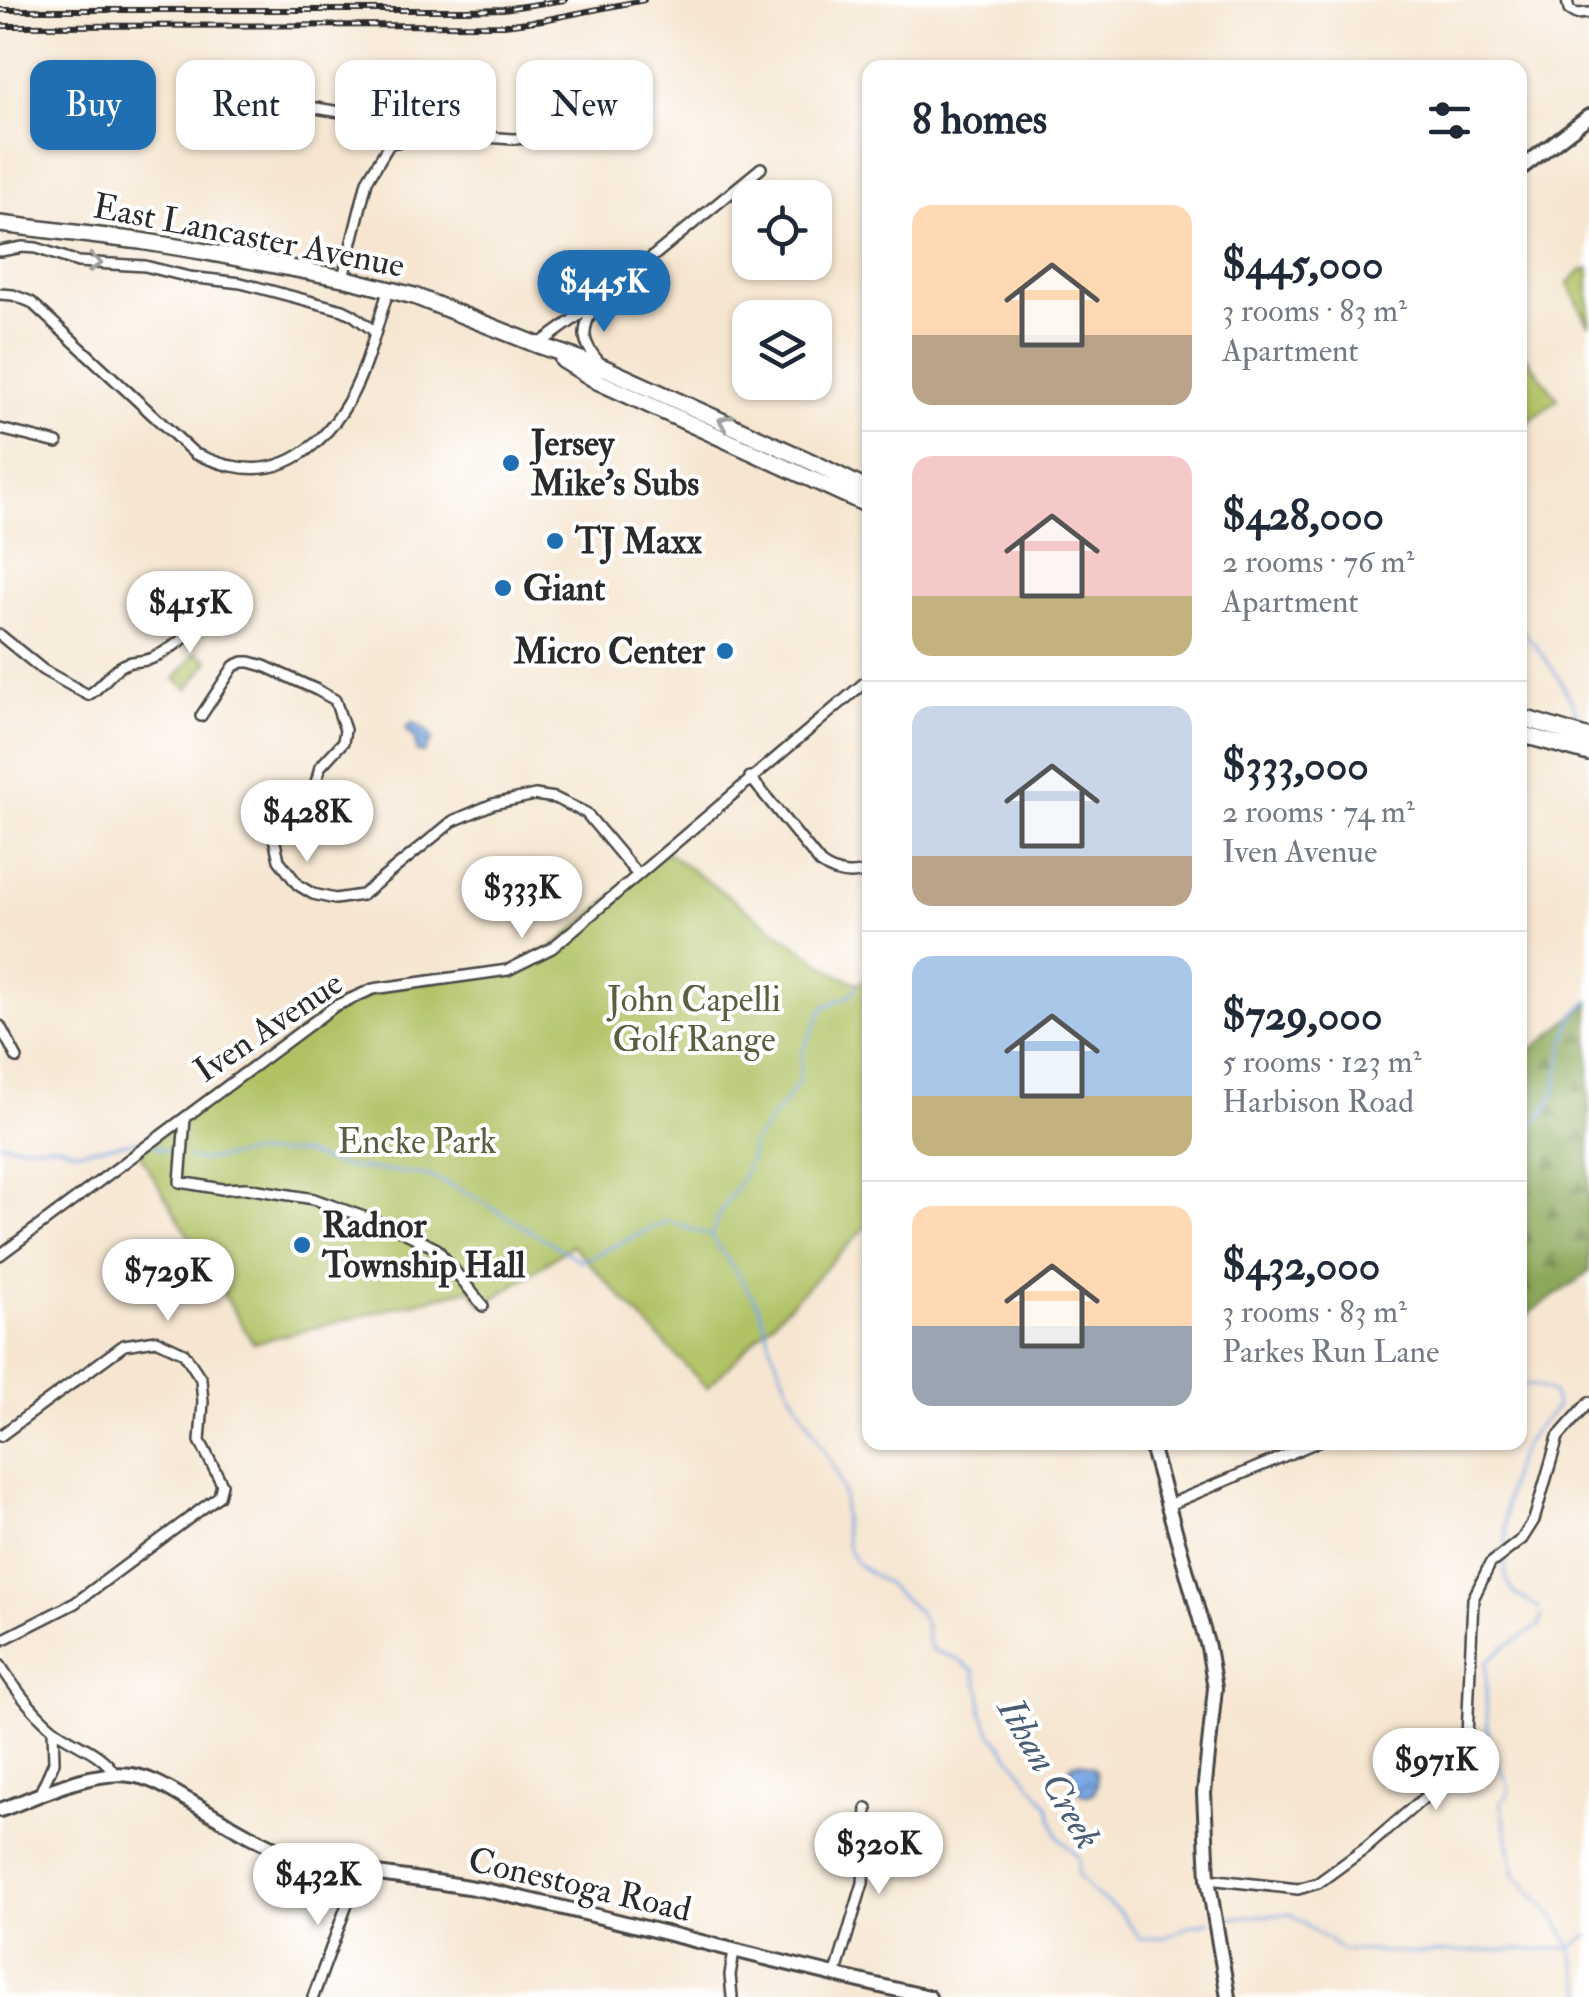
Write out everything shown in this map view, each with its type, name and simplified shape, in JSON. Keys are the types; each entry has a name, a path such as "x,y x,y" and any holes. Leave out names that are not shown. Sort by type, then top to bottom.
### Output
{"highway":[{"name":"East Lancaster Avenue","path":"0,224 140,241 389,289 605,368 862,486"},
{"name":"East Lancaster Avenue","path":"538,345 600,382 862,502"},
{"path":"1527,720 1589,738"},
{"path":"1527,736 1589,753"}],"main road":[{"path":"1527,164 1589,116"},
{"path":"1152,1450 1208,1647 1215,1688 1204,1793 1208,1879 1228,1997"},
{"name":"Conestoga Road","path":"0,1810 88,1780 133,1775 310,1862 489,1891 929,1997"}],"street":[{"path":"1567,0 1569,10 1589,13"},
{"path":"342,278 367,181 386,150"},
{"path":"538,345 596,304 761,168"},
{"path":"0,251 36,248 78,262 145,266 189,277 241,283 343,310 374,331"},
{"path":"0,294 31,302 195,454 230,466 258,468 300,457 339,418 363,371 389,289"},
{"path":"596,304 584,335 589,349 605,368"},
{"path":"0,429 57,443"},
{"path":"0,635 43,670 88,695 131,660 150,659 208,620 214,610 194,584"},
{"path":"201,716 234,666 250,662 332,697 337,704 345,730 343,742 320,767 313,795 282,824 274,838 279,860 298,885 313,894 335,899 362,895 453,820 493,804 535,795 555,798 586,813 637,874"},
{"name":"Iven Avenue","path":"0,1255 335,1006 373,989 508,970 552,948 862,685"},
{"path":"750,777 822,864 846,875 862,872"},
{"path":"0,1026 17,1058"},
{"path":"185,1118 180,1182 314,1200 400,1230 436,1250 483,1306"},
{"path":"0,1436 124,1345 156,1340 184,1353 202,1378 200,1441 222,1484 219,1496 75,1603 0,1642"},
{"path":"1208,1879 1298,1889 1318,1882 1366,1848 1456,1766 1467,1737 1473,1598 1490,1564 1522,1539 1534,1520 1558,1438 1589,1402"},
{"path":"1166,1506 1298,1450"},
{"path":"0,1664 24,1700 53,1729 105,1760 115,1774"},
{"path":"39,1796 54,1762 53,1729"},
{"path":"836,1976 864,1882 867,1808"},
{"path":"313,1997 360,1872"},
{"path":"732,1997 734,1951"}],"green space":[{"path":"1589,268 1589,325 1568,284"},
{"path":"1527,358 1558,399 1527,423"},
{"path":"196,652 209,661 188,689 175,679"},
{"name":"Encke Park","path":"665,851 838,975 859,984 862,982 862,1231 707,1388 572,1245 483,1306 469,1289 253,1343 139,1153 335,1006 373,989 508,970 552,948"},
{"path":"1589,1003 1589,1272 1527,1315 1527,1053"}],"water":[{"path":"413,722 430,734 432,740 424,753 417,752 415,740 406,728"},
{"path":"1080,1762 1094,1767 1097,1779 1093,1793 1088,1795 1077,1789 1073,1780 1070,1767"}],"waterway":[{"path":"1527,636 1552,668 1577,713"},
{"path":"711,1236 742,1178 753,1143 796,1087 801,1055 824,1007 849,996 857,987"},
{"path":"1527,1127 1548,1107 1568,1032 1575,1015 1589,1000"},
{"name":"Ithan Creek","path":"0,1142 59,1145 76,1151 138,1141 146,1144"},
{"name":"Ithan Creek","path":"153,1146 179,1154"},
{"name":"Ithan Creek","path":"187,1157 201,1161 245,1154 301,1153 340,1166 426,1175 471,1195 581,1261 668,1221 711,1236 759,1306 790,1390 835,1469 844,1497 843,1525 848,1548 857,1564 917,1611 925,1622 932,1650 957,1659 974,1671 982,1714 991,1732 1048,1805 1057,1835 1079,1858 1078,1875 1094,1894 1119,1911 1141,1939 1167,1937 1210,1921"},
{"path":"1527,1385 1552,1392 1557,1407 1527,1442"},
{"path":"1506,1546 1508,1489 1523,1450"},
{"path":"1505,1559 1512,1590 1539,1609"},
{"path":"1541,1616 1540,1625 1486,1663 1488,1730 1508,1786 1509,1793 1501,1802 1515,1875 1557,1920 1571,1948 1585,1997"},
{"name":"Ithan Creek","path":"1222,1918 1290,1914 1342,1950 1420,1953 1571,1948"},
{"path":"1572,1947 1589,1936"}],"railway":[{"path":"0,10 467,10 565,0"},
{"path":"0,26 504,25 644,0"}],"place":[{"name":"Jersey Mike's Subs","path":"511,463"},
{"name":"TJ Maxx","path":"555,541"},
{"name":"Giant","path":"503,588"},
{"name":"Micro Center","path":"725,651"},
{"name":"Radnor Township Hall","path":"302,1245"}],"park label":[{"name":"John Capelli Golf Range","path":"694,1019"}]}
